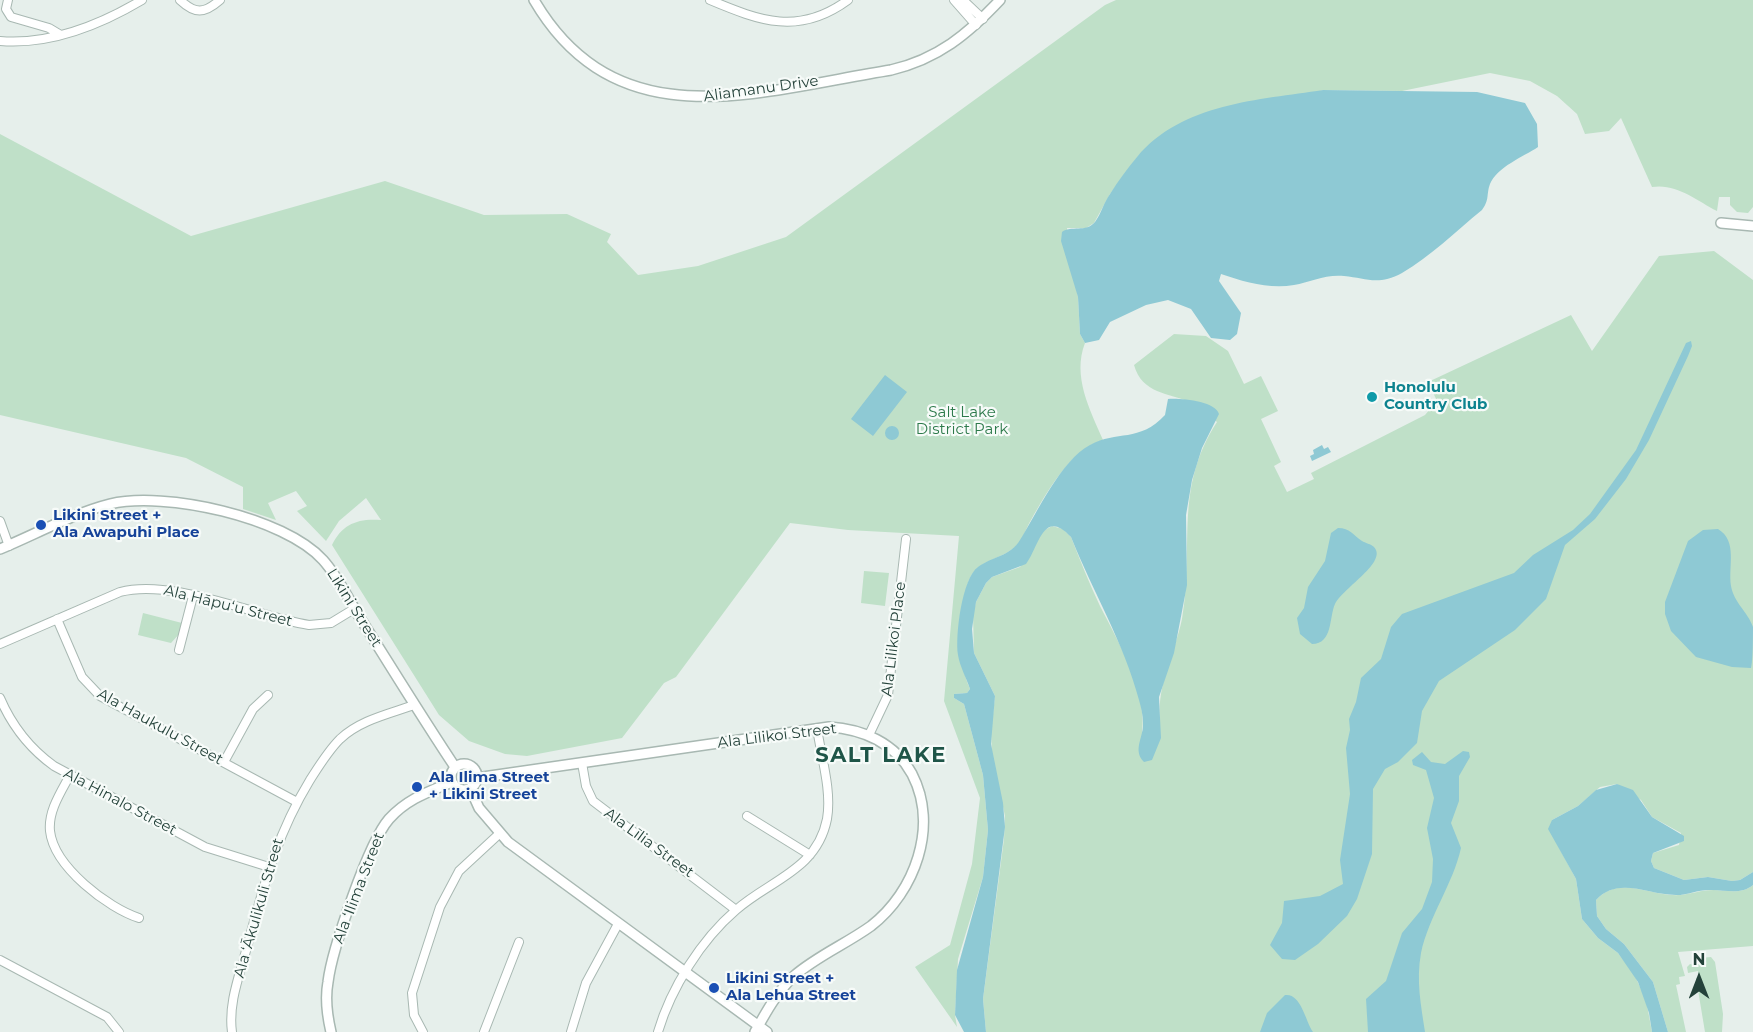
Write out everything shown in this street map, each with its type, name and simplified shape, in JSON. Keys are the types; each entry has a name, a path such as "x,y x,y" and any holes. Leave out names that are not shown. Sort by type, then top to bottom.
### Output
{"street":[{"path":"8,0 6,10 11,17 49,28 59,34"},
{"path":"0,41 28,42 59,34 101,21 142,0"},
{"path":"180,0 189,8 199,12 208,10 220,0"},
{"name":"Aliamanu Drive","path":"534,0 562,38 585,58 609,74 650,92 693,98 723,97 903,67 938,53 979,22 1000,0"},
{"path":"710,0 750,17 785,22 819,16 848,0"},
{"path":"954,0 979,22"},
{"path":"963,0 979,22"},
{"path":"1721,223 1753,226"},
{"name":"Likini Street","path":"4,547 102,506 124,501 161,502 225,512 264,522 309,547 336,575 354,609 455,767"},
{"path":"0,521 4,547"},
{"name":"Ala Lilikoi Place","path":"869,735 888,695 906,539"},
{"name":"Ala Hāpuʻu Street","path":"0,644 120,592 137,588 152,588 193,596 309,625 331,623 354,609"},
{"path":"179,650 193,596"},
{"name":"Ala Haukulu Street","path":"57,619 82,677 92,689 297,802"},
{"path":"224,762 253,709 268,695"},
{"name":"Ala Hinalo Street","path":"0,699 10,720 29,746 54,766 205,847 269,867"},
{"name":"Ala ʻĀkulikuli Street","path":"232,1032 234,994 269,867 277,842 297,802 340,738 373,719 414,705"},
{"path":"658,1032 665,1010 685,974 709,939 736,909 790,875 810,855 822,836 828,808 817,728"},
{"name":"Ala Lilikoi Street","path":"476,778 817,728 841,728 869,735 888,746 905,763 920,794 924,827 914,870 900,896 887,912 870,927 795,975 774,999 756,1029"},
{"name":"Ala Līlia Street","path":"582,763 585,786 593,801 736,909"},
{"path":"463,764 471,767 476,778 470,788 462,790 452,782 451,774 455,767 463,764"},
{"path":"70,775 51,815 50,832 55,846 65,862 102,899 121,912 140,918"},
{"name":"Ala ʻIlima Street","path":"331,1032 327,992 330,969 375,839 389,819 406,802 452,782"},
{"path":"470,788 479,808 499,834 756,1029 767,1032"},
{"path":"747,816 810,855"},
{"path":"423,1032 414,1015 412,993 440,907 459,871 499,834"},
{"path":"571,1032 586,983 618,924"},
{"path":"484,1032 519,942"},
{"path":"0,960 106,1017 119,1032"}],"green space":[{"name":"Salt Lake District Park","path":"1116,0 1753,0 1753,207 1748,213 1737,212 1730,205 1730,197 1719,197 1717,211 1678,190 1661,186 1652,187 1621,118 1609,131 1585,134 1577,114 1557,96 1530,81 1490,73 1402,91 1323,90 1139,155 1110,194 1094,223 1086,228 1067,228 1078,297 1080,334 1085,343 1080,368 1084,393 1103,440 1091,445 1070,462 1044,497 1018,544 979,567 970,578 967,588 959,638 963,668 970,689 967,693 954,694 954,698 964,704 983,775 988,830 983,877 958,959 955,1015 957,1027 915,967 950,945 972,864 980,798 944,701 959,536 848,530 790,523 676,677 664,683 622,738 527,756 505,754 469,741 439,715 332,545 346,527 358,521 381,520 366,498 339,521 326,541 297,511 307,506 296,491 268,503 276,520 243,509 243,487 186,458 0,415 0,134 191,236 385,181 484,215 567,214 611,234 607,242 638,275 698,266 786,237 1105,5"},
{"name":"Honolulu Country Club","path":"1714,251 1753,280 1753,872 1740,880 1732,881 1708,877 1684,880 1654,868 1651,861 1653,853 1679,845 1681,833 1652,817 1641,800 1617,784 1600,787 1578,806 1552,820 1557,844 1576,879 1582,919 1598,938 1618,953 1634,974 1646,1000 1652,1032 986,1032 983,999 1005,816 992,756 991,732 995,696 974,653 973,614 976,602 986,583 992,577 1020,567 1043,531 1052,526 1063,529 1071,537 1096,597 1130,667 1140,700 1143,717 1142,732 1160,718 1161,693 1182,619 1190,495 1203,447 1217,422 1190,402 1150,387 1143,382 1134,365 1174,334 1206,336 1228,351 1244,384 1261,376 1278,411 1261,419 1281,462 1274,466 1287,492 1314,479 1311,473 1425,415 1437,401 1428,382 1571,315 1592,351 1659,256"},
{"path":"864,571 889,573 885,606 861,603"},
{"path":"143,613 182,623 180,633 171,643 138,635"},
{"path":"1753,885 1753,946 1678,952 1685,976 1679,977 1680,984 1676,985 1686,1032 1668,1032 1653,982 1624,944 1606,929 1597,916 1596,900 1605,892 1625,888 1680,895 1709,890 1739,891"},
{"path":"1711,957 1715,962 1723,1014 1722,1032 1705,1032 1696,978 1698,971 1688,973 1687,967 1690,964 1698,966 1698,963 1693,962 1700,958"}],"water":[{"path":"1323,90 1477,92 1525,103 1537,124 1538,147 1498,172 1490,184 1482,210 1423,259 1394,277 1372,280 1331,276 1294,285 1275,286 1248,282 1221,274 1219,281 1241,313 1237,334 1230,340 1211,338 1191,309 1168,300 1146,305 1110,322 1099,340 1085,343 1080,334 1078,297 1061,241 1062,232 1087,227 1095,222 1108,197 1137,157 1155,139 1176,125 1223,107 1248,101"},
{"path":"1691,341 1692,346 1688,356 1649,440 1626,479 1595,519 1565,545 1546,599 1515,630 1439,681 1422,711 1417,743 1398,762 1385,769 1373,789 1372,854 1357,899 1347,916 1318,944 1295,960 1282,959 1270,945 1282,923 1284,901 1320,896 1343,884 1340,860 1350,794 1346,748 1350,730 1349,719 1356,702 1361,678 1381,659 1391,627 1402,614 1514,573 1533,555 1573,530 1590,514 1636,450 1686,343"},
{"path":"885,375 907,392 873,436 851,419"},
{"path":"1168,399 1205,403 1219,414 1202,448 1192,480 1186,515 1187,585 1174,653 1159,697 1161,738 1152,760 1144,762 1139,753 1143,717 1133,679 1071,537 1062,529 1054,526 1048,528 1026,564 992,577 986,583 976,602 972,629 974,653 995,696 991,744 1003,803 1005,827 983,999 986,1032 964,1032 955,1015 957,970 983,877 988,830 983,775 964,704 954,698 954,694 967,693 970,689 960,664 957,646 964,595 972,573 978,567 1006,553 1016,545 1050,488 1079,452 1100,441 1137,433 1155,424 1165,415"},
{"path":"889,426 895,426 899,433 895,440 889,440 885,436 885,430"},
{"path":"1322,445 1324,449 1328,447 1331,452 1312,461 1310,456 1314,454 1313,450"},
{"path":"1338,528 1348,531 1373,546 1377,553 1370,567 1335,604 1324,640 1312,644 1300,634 1297,618 1304,608 1308,587 1325,561 1331,533"},
{"path":"1718,529 1728,540 1730,547 1730,578 1733,592 1753,627 1751,668 1732,667 1696,657 1671,631 1665,614 1665,602 1688,541 1703,530"},
{"path":"1463,751 1469,752 1470,757 1459,776 1459,801 1451,823 1461,848 1421,953 1420,993 1425,1032 1368,1032 1366,999 1386,981 1402,933 1422,909 1432,882 1433,859 1427,828 1434,798 1426,770 1413,765 1412,760 1422,752 1431,762 1445,764"},
{"path":"1617,784 1633,790 1652,817 1684,836 1684,841 1653,853 1651,861 1654,868 1684,880 1708,877 1732,881 1740,880 1753,872 1753,885 1739,891 1707,890 1676,895 1624,888 1614,889 1596,900 1597,916 1606,929 1624,944 1653,982 1668,1032 1652,1032 1649,1013 1638,982 1618,953 1598,938 1582,919 1576,879 1548,829 1552,820 1578,806 1596,790"},
{"path":"1285,995 1295,998 1299,1003 1313,1032 1260,1032 1267,1013"}],"place":[{"name":"Honolulu Country Club","path":"1372,397"},
{"name":"Likini Street + Ala Awapuhi Place","path":"41,525"},
{"name":"Ala Ilima Street + Likini Street","path":"417,787"},
{"name":"Likini Street + Ala Lehua Street","path":"714,988"}],"district":[{"name":"SALT LAKE","path":"881,756"}]}
